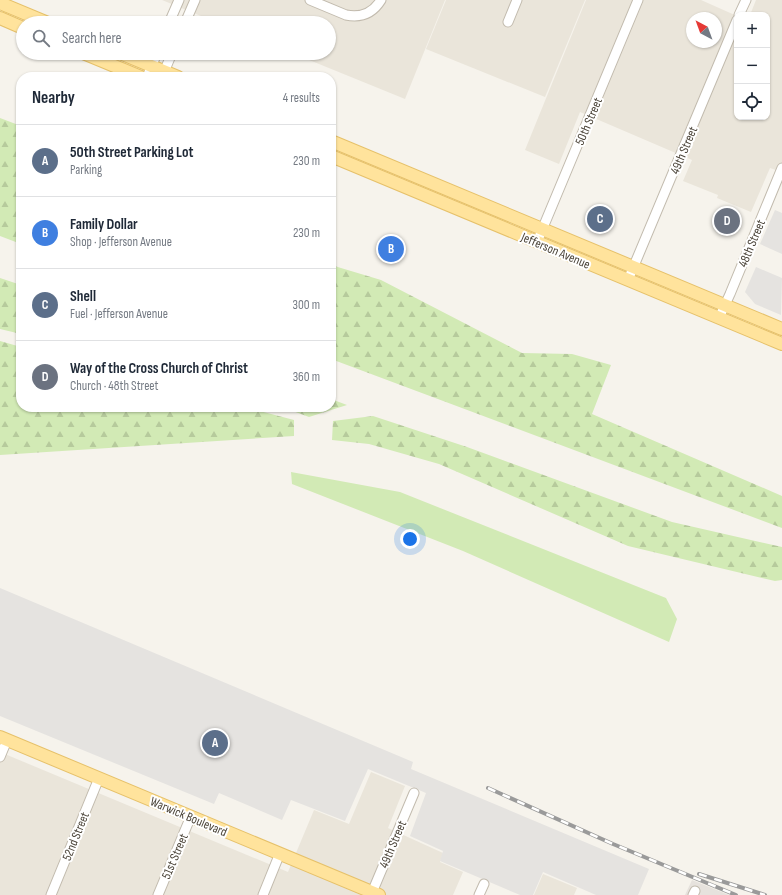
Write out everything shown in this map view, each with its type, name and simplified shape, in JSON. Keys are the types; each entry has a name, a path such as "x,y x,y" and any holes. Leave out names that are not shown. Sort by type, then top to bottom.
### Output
{"main road":[{"path":"0,3 31,16"},
{"path":"0,18 16,25"},
{"path":"100,60 129,72"},
{"path":"131,60 150,72"},
{"name":"Jefferson Avenue","path":"336,143 782,329"},
{"name":"Jefferson Avenue","path":"336,158 782,344"},
{"name":"Warwick Boulevard","path":"4,738 280,853 374,894"}],"street":[{"path":"172,16 179,0"},
{"path":"188,16 195,0"},
{"path":"310,0 346,15 358,16 375,8 381,0"},
{"path":"508,22 517,0"},
{"name":"50th Street","path":"537,242 638,0"},
{"path":"740,12 746,0"},
{"name":"49th Street","path":"628,280 734,27"},
{"path":"150,72 154,60"},
{"path":"165,72 169,60"},
{"name":"48th Street","path":"718,318 725,305 782,168"},
{"path":"0,757 4,738"},
{"name":"52nd Street","path":"51,895 99,778"},
{"name":"49th Street","path":"374,894 414,793"},
{"name":"51st Street","path":"158,895 191,816"},
{"path":"263,895 280,853"},
{"path":"479,895 484,884"}],"shaded area":[{"path":"162,0 445,0 405,99 309,60 336,60 336,16 201,16"},
{"path":"446,0 585,0 545,97 426,49"},
{"path":"586,0 701,0 734,15 734,120 770,120 770,12 751,12 756,0 782,0 782,172 770,168 751,212 717,198 718,195 683,181 692,160 580,112 559,164 525,150"},
{"path":"775,210 782,213 782,254 760,244"},
{"path":"756,267 782,278 781,315 755,304 745,292"},
{"path":"0,588 413,762 411,769 649,869 638,895 596,895 543,872 533,895 520,895 440,861 443,851 410,836 426,793 368,769 345,821 291,800 282,820 219,793 214,804 0,716"},
{"path":"0,752 288,872 314,810 349,824 371,772 405,786 388,828 443,853 440,862 463,872 453,895 0,895"},
{"path":"543,874 577,888 574,895 534,895"},
{"path":"692,880 729,895 685,895"}],"green space":[{"path":"0,118 16,124 16,242 0,236"},
{"path":"336,266 381,280 522,353 572,354 611,365 592,414 782,496 782,528 336,361"},
{"path":"0,278 16,283 16,333 0,329"},
{"path":"0,341 16,346 16,412 263,412 294,420 294,436 0,455"},
{"path":"336,401 347,405 336,408"},
{"path":"296,412 325,412 309,417"},
{"path":"373,416 467,447 672,522 782,547 782,580 775,581 628,546 439,464 369,444 332,440 333,421"},
{"path":"291,472 400,492 666,598 677,619 669,642 463,551 292,484"}],"railway":[{"path":"488,788 613,844 736,895"},
{"path":"699,874 765,895"}],"place":[{"name":"Shell","path":"600,219"},
{"name":"Way of the Cross Church of Christ","path":"727,221"},
{"name":"Family Dollar","path":"391,249"},
{"name":"50th Street Parking Lot","path":"215,743"}]}
